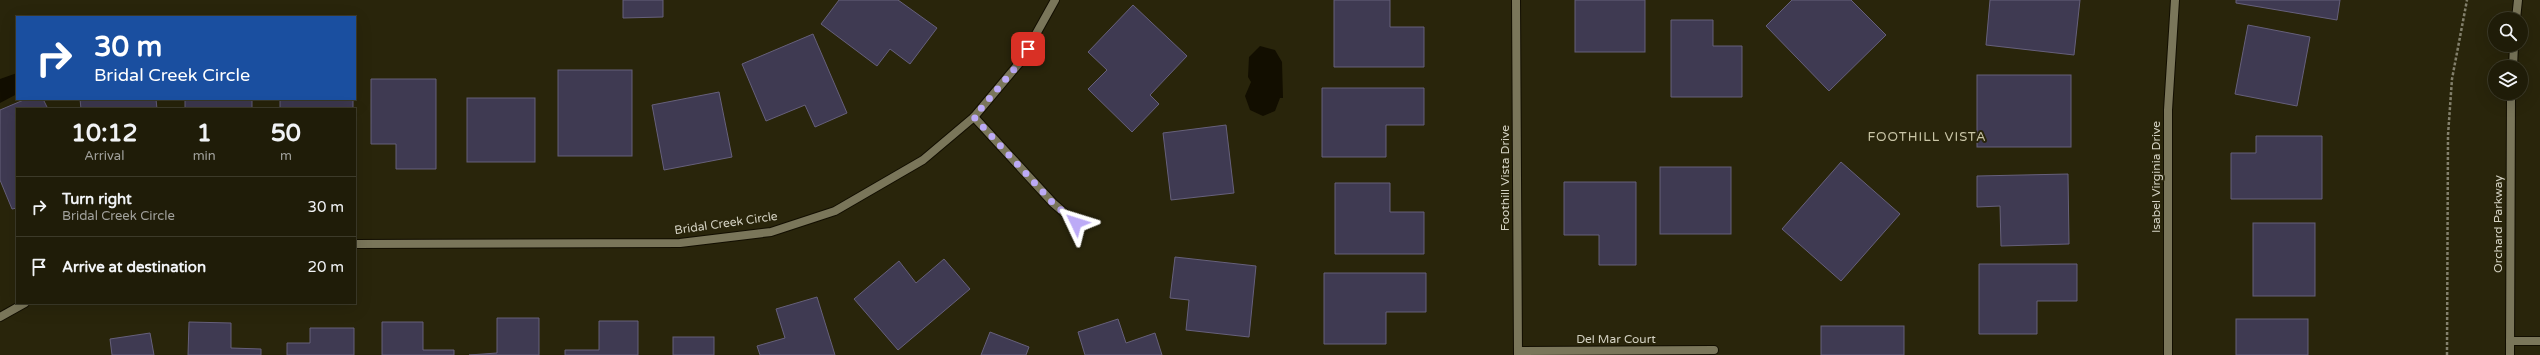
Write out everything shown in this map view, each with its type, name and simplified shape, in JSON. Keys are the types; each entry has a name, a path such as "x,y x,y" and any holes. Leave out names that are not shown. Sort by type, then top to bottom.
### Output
{"street":[{"name":"Bridal Creek Circle","path":"356,244 680,243 771,232 835,211 923,160 974,117 1021,61 1055,0"},
{"name":"Foothill Vista Drive","path":"1516,0 1518,353"},
{"name":"Isabel Virginia Drive","path":"2168,355 2168,110 2174,0"},
{"path":"2517,12 2518,0"},
{"name":"Orchard Parkway","path":"2510,355 2511,100"},
{"path":"974,117 1053,203 1076,223"},
{"path":"0,317 23,304"},
{"path":"2510,341 2540,341"},
{"name":"Del Mar Court","path":"1518,353 1714,350"}],"path":[{"path":"2447,355 2448,135 2452,79 2468,0"}],"shaded area":[{"path":"1260,46 1275,50 1282,62 1283,98 1280,98 1275,111 1263,116 1250,110 1245,96 1251,82 1248,77 1249,57"},
{"path":"16,73 16,95 0,103 0,79"}],"building":[{"path":"623,0 663,0 663,17 623,18"},
{"path":"839,0 898,0 937,28 910,64 890,49 877,66 821,24"},
{"path":"1334,0 1390,0 1390,27 1424,27 1424,67 1334,67"},
{"path":"1575,0 1645,0 1645,52 1575,52"},
{"path":"1792,0 1851,0 1886,35 1829,91 1766,26"},
{"path":"1990,0 2080,0 2074,55 1986,45"},
{"path":"2236,0 2340,0 2337,20 2236,3"},
{"path":"1133,5 1187,56 1150,95 1159,104 1132,132 1088,89 1107,70 1088,52"},
{"path":"1671,20 1713,20 1713,46 1742,46 1742,97 1671,97"},
{"path":"2248,25 2310,37 2297,106 2235,94"},
{"path":"813,34 847,113 815,127 805,105 766,121 742,64"},
{"path":"558,70 632,70 632,156 558,156"},
{"path":"1977,75 2071,75 2071,147 1977,147"},
{"path":"371,79 436,79 436,169 396,169 396,144 371,144"},
{"path":"1322,88 1424,88 1424,125 1386,125 1386,157 1322,157"},
{"path":"719,92 732,157 664,170 652,105"},
{"path":"467,98 535,98 535,162 467,162"},
{"path":"24,100 44,100 48,108 16,108 16,208 12,209 0,180 0,110"},
{"path":"80,100 156,100 157,108 81,108"},
{"path":"185,100 252,100 252,108 185,108"},
{"path":"280,100 353,100 353,108 280,108"},
{"path":"1226,125 1234,193 1171,200 1163,133"},
{"path":"2256,136 2322,136 2322,199 2231,199 2231,153 2256,153"},
{"path":"1841,162 1900,214 1841,281 1782,229"},
{"path":"1660,167 1731,167 1731,234 1660,234"},
{"path":"2068,174 2069,244 2001,246 2000,206 1977,207 1977,176"},
{"path":"1564,182 1636,182 1636,265 1599,265 1599,235 1564,235"},
{"path":"1335,183 1390,183 1390,212 1424,212 1424,254 1335,254"},
{"path":"2253,223 2315,223 2315,296 2253,296"},
{"path":"1175,257 1256,266 1249,337 1186,330 1189,300 1170,298"},
{"path":"944,259 970,289 898,350 854,299 899,261 916,283"},
{"path":"1979,264 2077,264 2077,301 2037,301 2037,334 1979,334"},
{"path":"1324,273 1426,273 1426,312 1386,312 1386,344 1324,344"},
{"path":"817,297 835,355 760,355 757,346 785,338 776,309"},
{"path":"497,318 539,318 539,355 469,355 497,353"},
{"path":"1118,319 1126,343 1155,333 1162,355 1085,355 1078,332"},
{"path":"2236,319 2308,319 2308,355 2236,355"},
{"path":"599,321 638,321 638,355 565,355 565,350 599,350"},
{"path":"189,322 231,323 231,348 261,349 261,355 188,355"},
{"path":"382,322 423,322 423,350 454,350 454,355 382,355"},
{"path":"1821,326 1904,326 1904,355 1821,355"},
{"path":"310,328 354,328 354,355 287,355 287,343 310,343"},
{"path":"990,332 1029,347 1026,355 981,355"},
{"path":"150,333 154,355 112,355 110,339"},
{"path":"673,337 714,337 714,355 673,355"}],"district":[{"name":"FOOTHILL VISTA","path":"1927,137"}],"route":[{"path":"1028,49 1021,61 974,117 1053,203 1076,223"}]}
